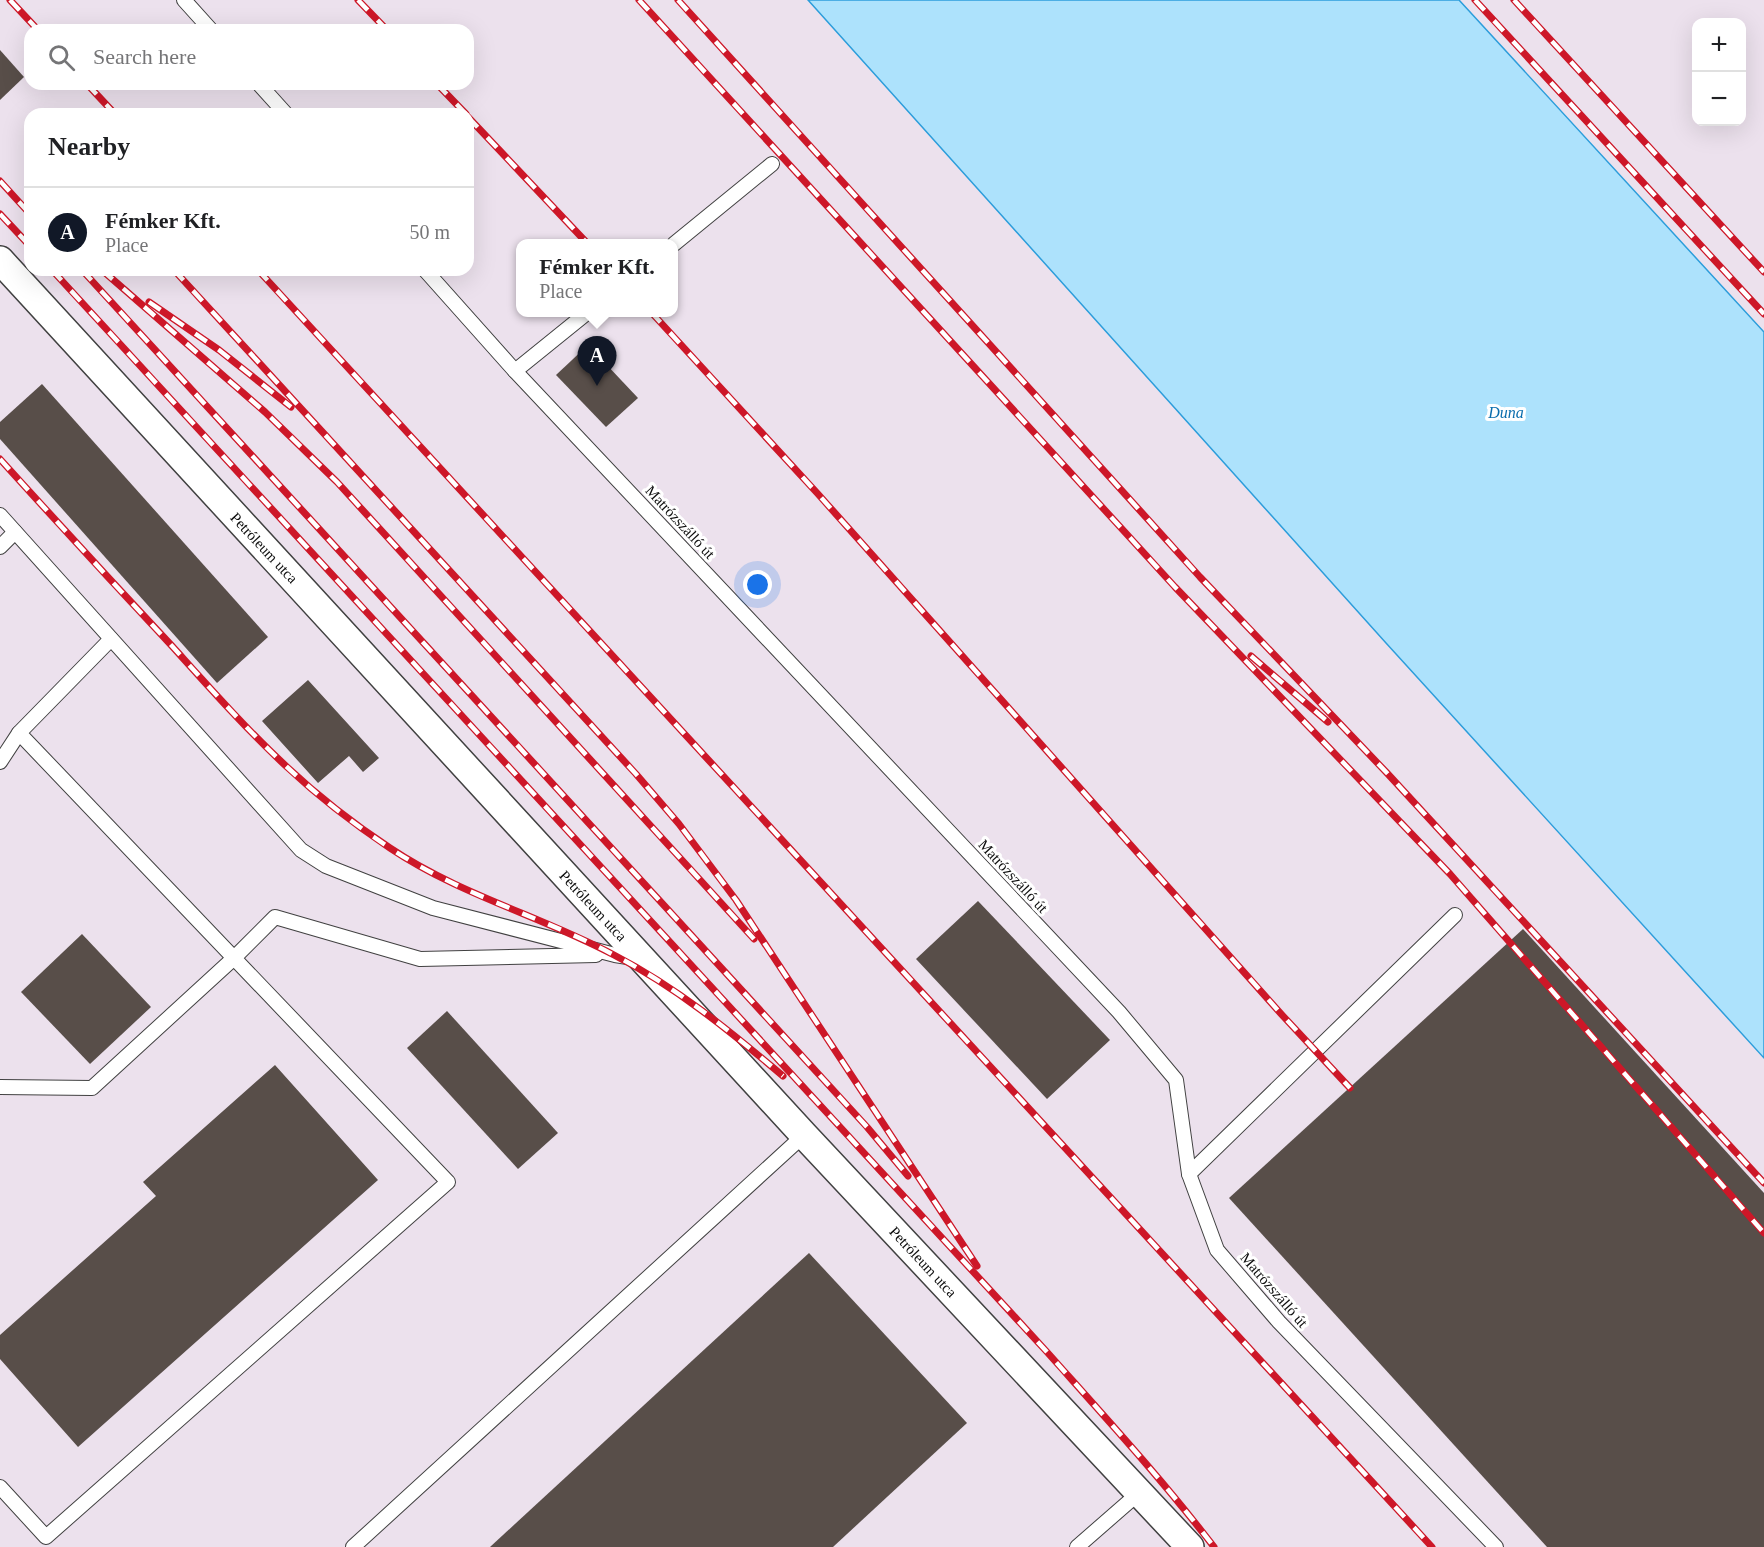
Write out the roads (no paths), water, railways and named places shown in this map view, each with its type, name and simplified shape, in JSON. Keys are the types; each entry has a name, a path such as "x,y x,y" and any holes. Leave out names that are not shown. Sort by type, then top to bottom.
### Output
{"street":[{"name":"Petróleum utca","path":"0,260 804,1135 1190,1547"}],"lane":[{"path":"184,0 206,24"},
{"path":"264,90 281,108"},
{"path":"678,241 772,164"},
{"name":"Matrózszálló út","path":"430,276 515,371 1119,1012 1176,1080 1188,1174 1217,1250 1279,1322 1496,1547"},
{"path":"515,371 582,317"},
{"path":"0,515 301,850 326,866 432,909 615,955 642,959"},
{"path":"0,547 15,532"},
{"path":"0,762 19,733 111,639"},
{"path":"0,1487 46,1537 448,1182 19,733"},
{"path":"1188,1174 1455,915"},
{"path":"0,1087 92,1088 234,958 275,917 420,959 615,955"},
{"path":"353,1547 804,1135"},
{"path":"1077,1547 1140,1492"}],"water":[{"name":"Duna","path":"808,0 1459,0 1764,332 1764,1058 1386,643"}],"railway":[{"path":"10,0 32,24"},
{"path":"358,0 381,24"},
{"path":"639,0 1175,587 1450,874 1764,1233"},
{"path":"678,0 1200,577 1387,773 1764,1183"},
{"path":"1475,0 1764,314"},
{"path":"1514,0 1764,272"},
{"path":"93,90 109,108"},
{"path":"443,90 460,108"},
{"path":"474,123 583,239"},
{"path":"0,181 24,207"},
{"path":"0,214 24,240"},
{"path":"58,276 1047,1352 1153,1472 1214,1547"},
{"path":"87,276 867,1127 908,1176"},
{"path":"109,276 265,412 337,482 754,939"},
{"path":"180,276 636,774 679,824 736,900 977,1266"},
{"path":"264,276 1432,1547"},
{"path":"149,302 219,350 291,407"},
{"path":"656,317 818,494 1283,1016 1350,1088"},
{"path":"0,459 242,723 287,767 337,810 390,848 444,879 586,941 659,981 702,1011 783,1076"},
{"path":"1251,656 1328,722"}],"place":[{"name":"Fémker Kft.","path":"597,386"}]}
